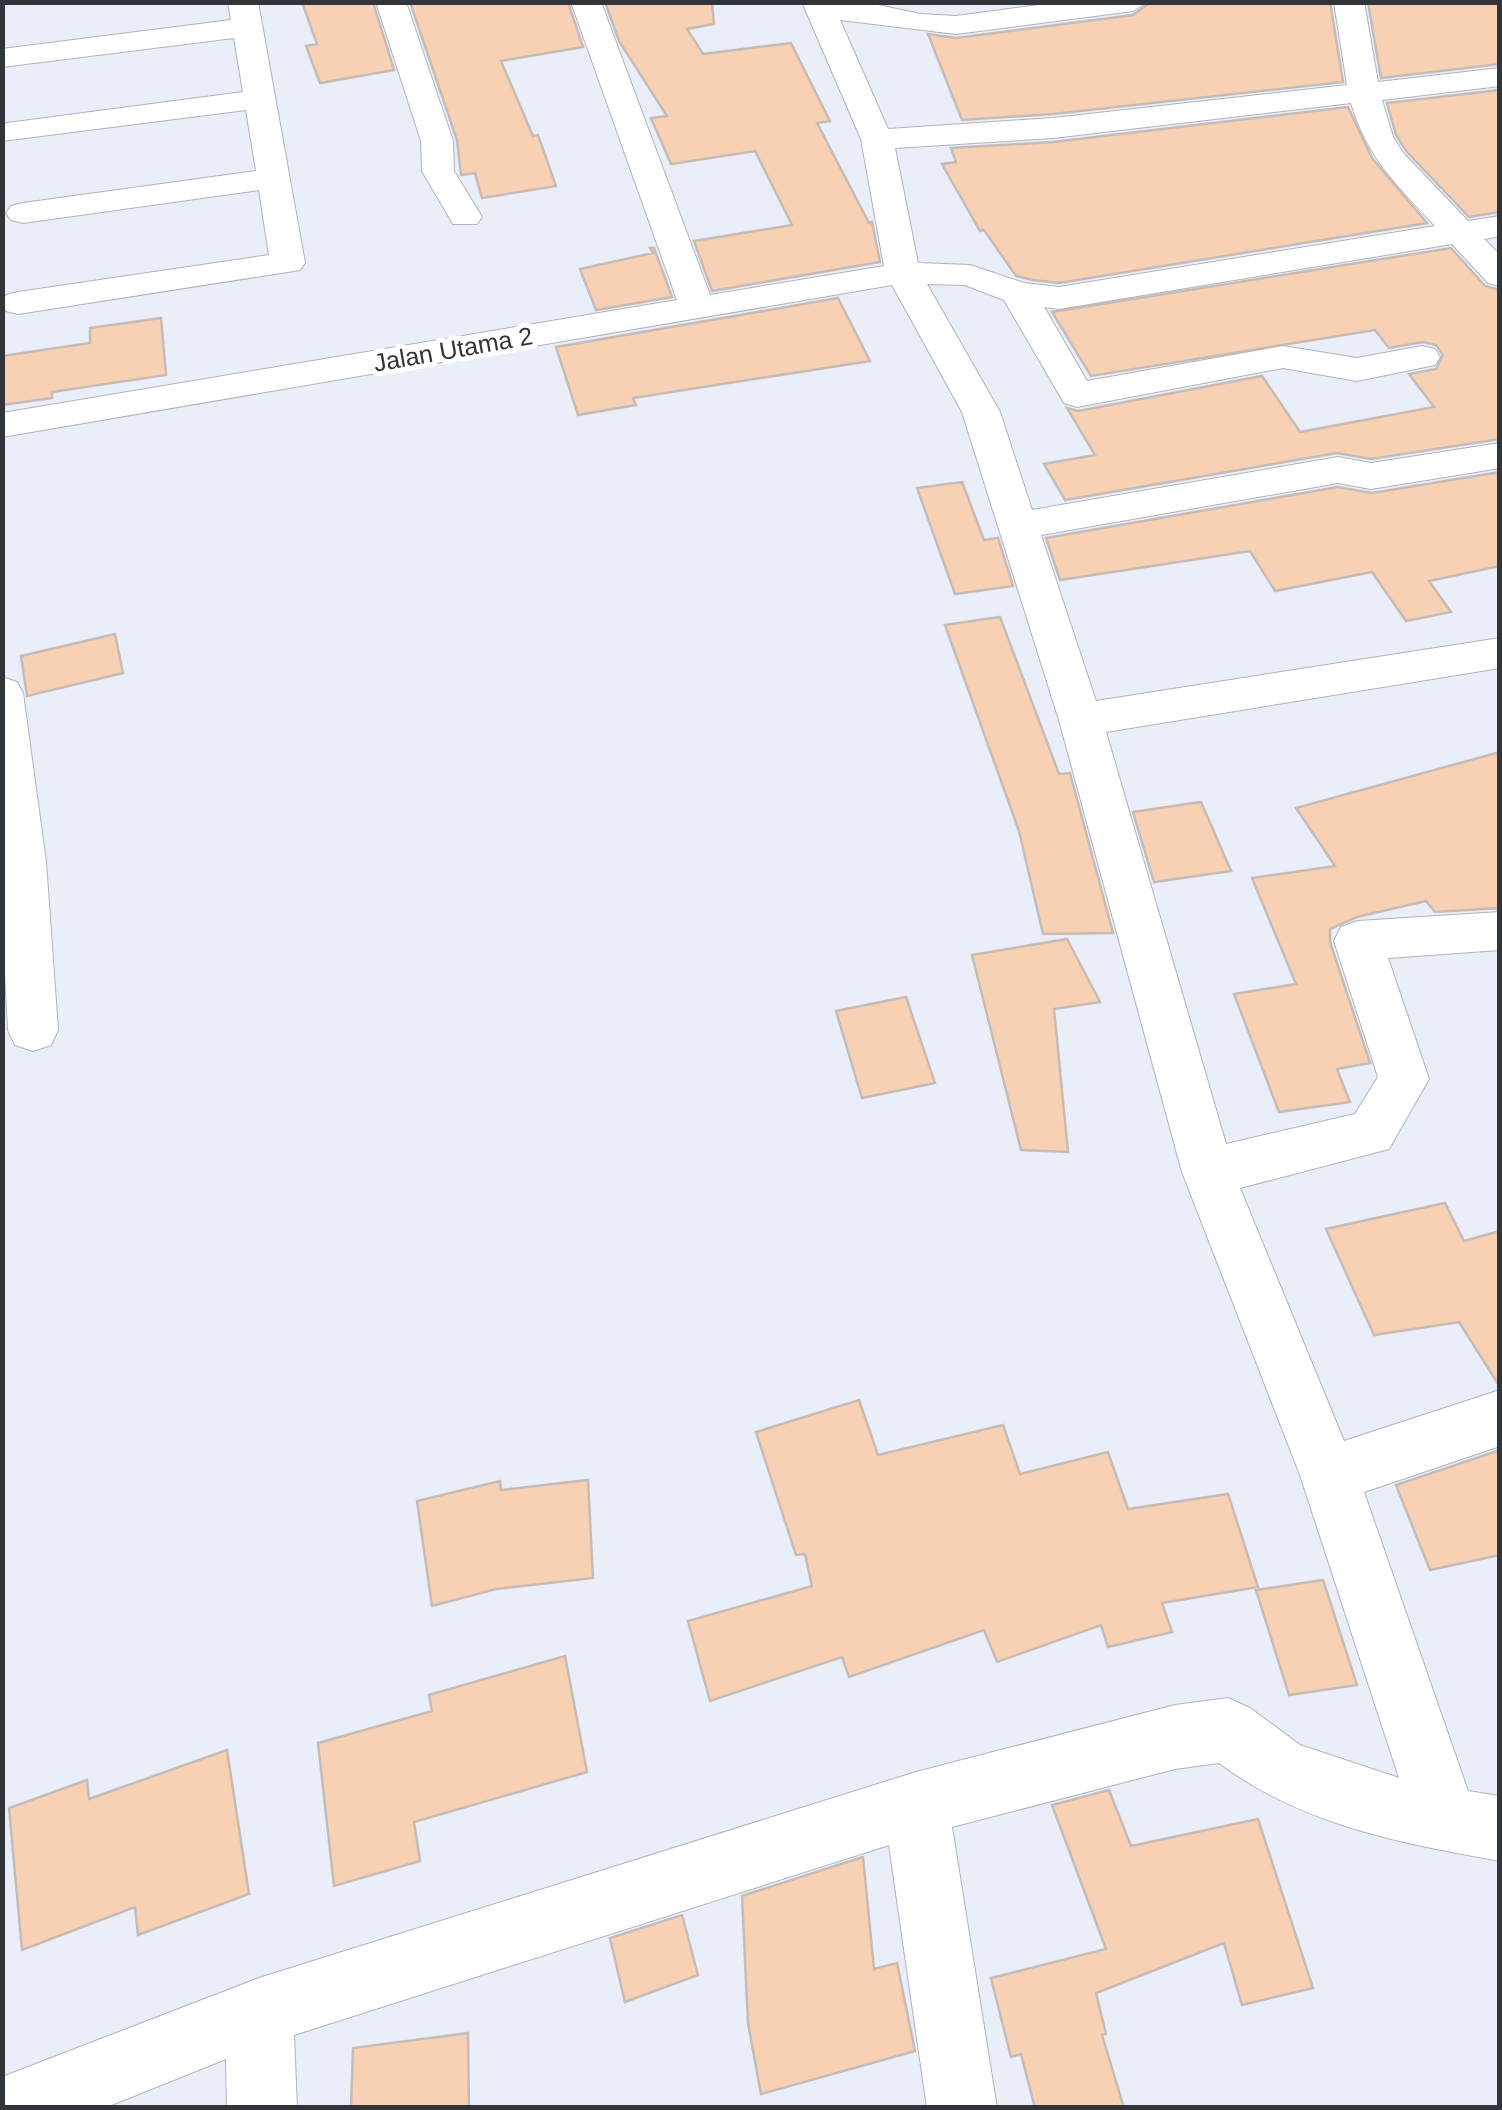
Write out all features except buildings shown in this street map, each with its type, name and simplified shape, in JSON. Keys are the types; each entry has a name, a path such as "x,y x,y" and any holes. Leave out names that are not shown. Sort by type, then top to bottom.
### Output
{"street":[{"path":"391,2 438,141 438,171 465,217"},
{"path":"586,2 696,308"},
{"path":"1134,2 956,26 818,7 877,139 903,273 980,412 1081,720 1208,1172 1472,1824"},
{"path":"1349,2 1364,93 1384,150 1500,276"},
{"path":"2,58 245,15 288,264 18,304"},
{"path":"877,139 1053,128 1500,78"},
{"path":"7,133 260,99"},
{"path":"22,213 273,178"},
{"name":"Jalan Utama 2","path":"2,425 903,273 970,275 1018,293 1059,298 1500,226"},
{"path":"1018,293 1077,395 1284,357 1305,357 1349,369 1374,368 1422,357"},
{"path":"1016,526 1338,470 1371,476 1500,454"},
{"path":"1081,720 1500,653"},
{"path":"2,693 23,862 33,1030"},
{"path":"1208,1172 1371,1133 1404,1079 1358,941 1500,931"},
{"path":"1329,1475 1500,1418"},
{"path":"14,2108 259,2012 916,1804 1175,1737 1228,1730 1280,1769 1380,1807 1472,1824"},
{"path":"916,1804 962,2108"},
{"path":"259,2012 262,2108"}]}
